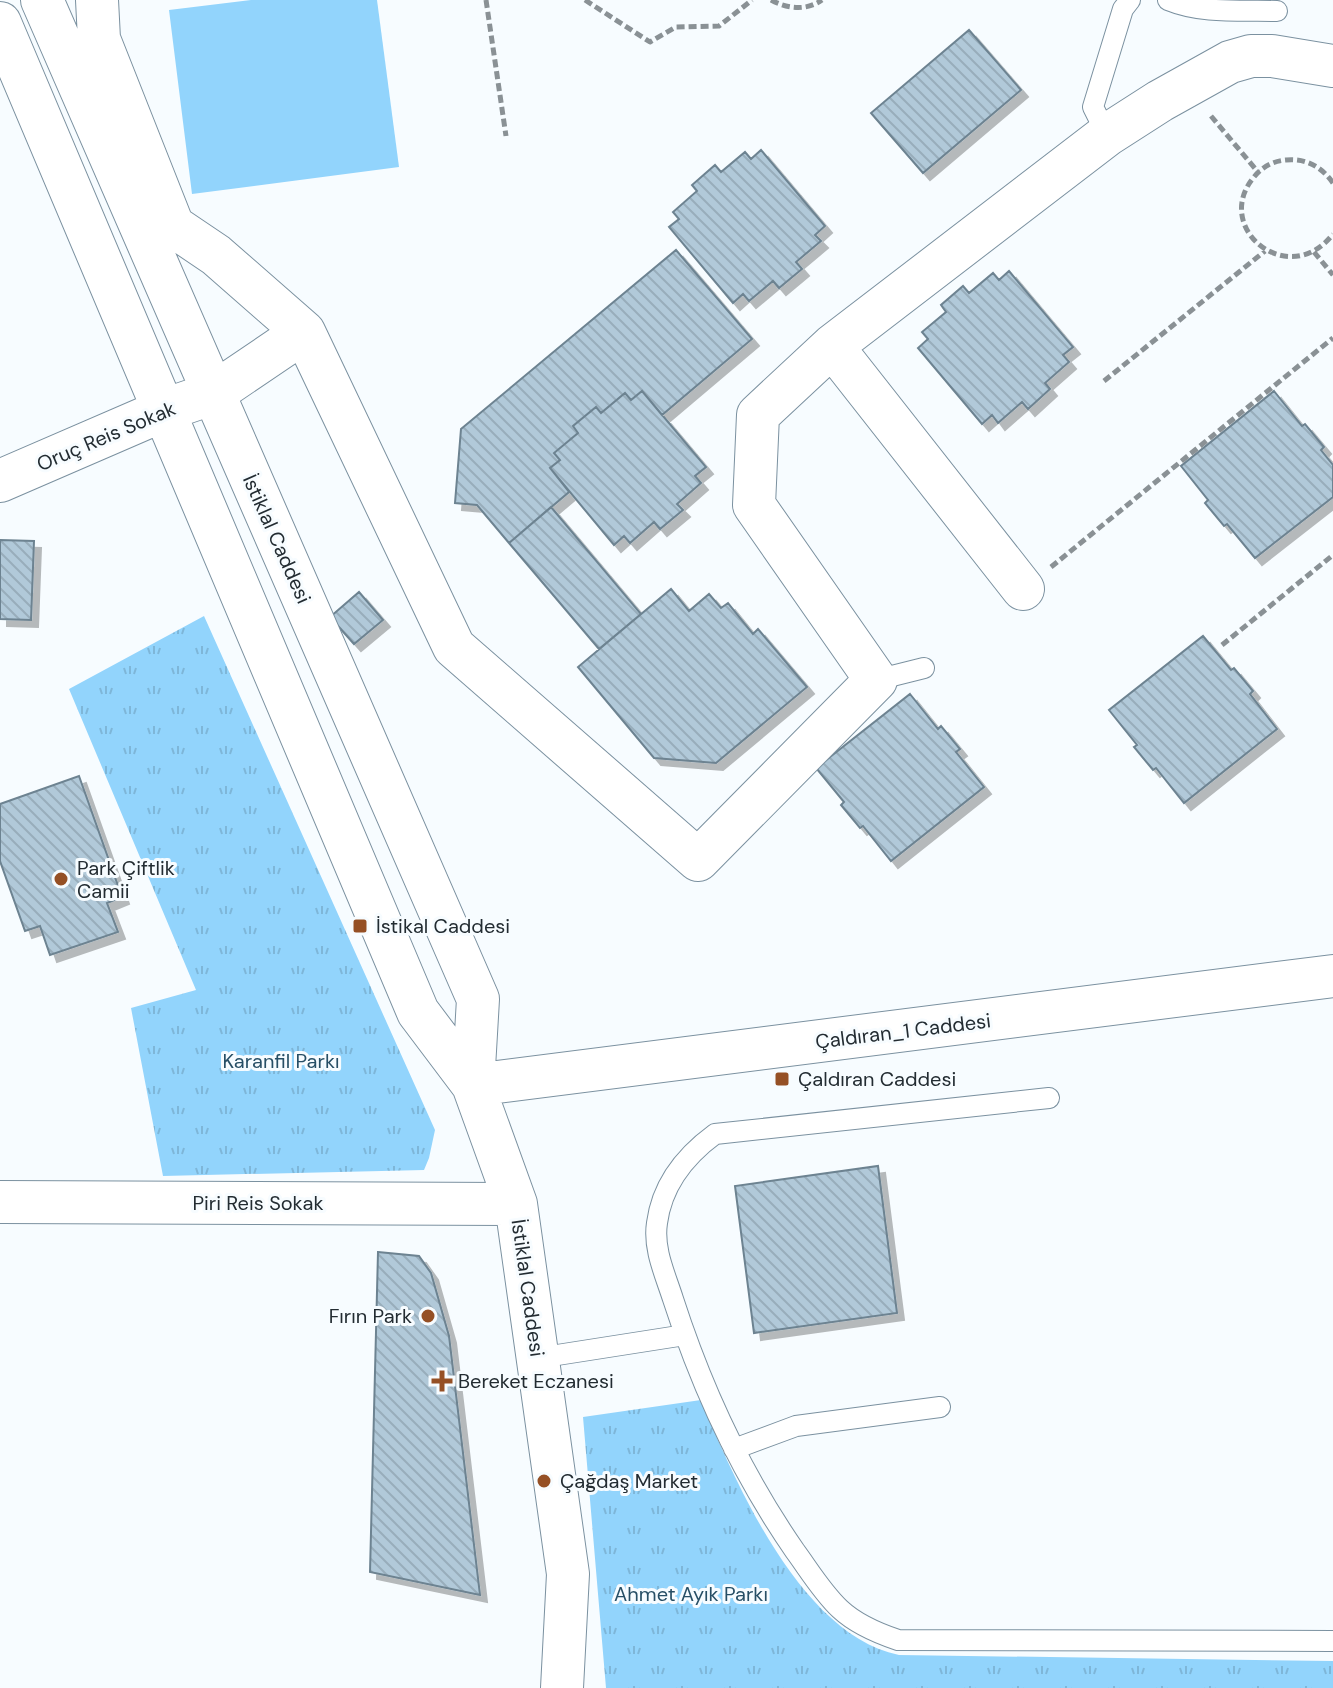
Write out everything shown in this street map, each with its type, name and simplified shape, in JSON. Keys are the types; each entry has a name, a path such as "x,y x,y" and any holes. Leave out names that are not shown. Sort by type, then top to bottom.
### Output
{"street":[{"name":"İstiklal Caddesi","path":"42,0 478,999 473,1085"},
{"path":"97,0 99,39 173,226 216,255 304,332 454,647 698,860 876,680 754,505 758,415 832,346 1107,135 1230,62 1251,56 1275,27 1333,66"},
{"name":"İstiklal Caddesi","path":"0,23 418,1012 473,1085 516,1204 568,1574 562,1688"},
{"name":"Oruç Reis Sokak","path":"0,481 164,410 214,393 304,332"},
{"path":"832,346 1023,589"},
{"name":"Çaldıran_1 Caddesi","path":"473,1085 1333,976"},
{"name":"Piri Reis Sokak","path":"0,1202 516,1204"}],"lane":[{"path":"1107,135 1093,107 1123,9 1130,0"},
{"path":"1168,0 1184,7 1275,27"},
{"path":"876,680 924,668"},
{"path":"1049,1098 715,1134 681,1165 661,1204 656,1245 696,1368 734,1449 786,1537 827,1596 859,1624 898,1640 1333,1641"},
{"path":"538,1358 685,1335"},
{"path":"734,1449 796,1426 940,1407"}],"path":[{"path":"486,0 506,136"},
{"path":"585,0 650,42 676,27 719,26 752,0"},
{"path":"771,0 793,7 805,7 822,0"},
{"path":"1203,106 1258,172"},
{"path":"1333,183 1318,167 1293,159 1268,165 1258,172 1244,194 1243,219 1255,242 1266,250 1289,257 1314,252 1333,234"},
{"path":"1104,381 1266,250"},
{"path":"1314,252 1333,275"},
{"path":"1023,589 1333,338"},
{"path":"1222,645 1333,555"}],"green space":[{"path":"251,0 377,0 399,167 192,194 169,10"},
{"name":"Karanfil Parkı","path":"204,616 435,1130 424,1170 163,1176 131,1008 196,990 69,689"},
{"name":"Ahmet Ayık Parkı","path":"701,1400 733,1472 776,1552 832,1619 864,1642 899,1655 1333,1661 1333,1688 606,1688 583,1417"}],"building":[{"path":"969,30 1021,90 923,173 871,113"},
{"path":"761,150 825,226 815,235 821,241 796,262 802,269 779,288 773,281 749,301 743,294 733,303 669,227 679,219 673,212 697,191 692,185 715,165 721,172 745,152 751,159"},
{"path":"676,250 752,339 662,415 642,391 631,400 625,393 601,413 596,407 573,426 578,433 554,453 560,460 550,468 569,492 509,543 477,505 455,503 461,429"},
{"path":"1009,271 1073,347 1063,355 1069,362 1045,383 1050,389 1028,409 1022,402 998,423 992,415 982,424 918,348 928,339 922,332 946,312 941,305 963,286 969,293 993,273 999,280"},
{"path":"642,391 706,467 695,476 701,483 677,504 683,510 660,529 654,522 630,543 624,536 614,545 550,468 560,460 554,453 578,433 573,426 596,407 601,413 625,393 631,400"},
{"path":"1274,391 1302,426 1305,424 1324,447 1321,450 1333,465 1333,497 1255,558 1205,503 1208,500 1181,466"},
{"path":"551,507 641,614 599,649 509,543"},
{"path":"0,540 34,541 31,620 0,619"},
{"path":"671,589 689,611 709,594 721,608 728,603 753,634 758,629 807,687 716,763 654,758 578,667"},
{"path":"359,592 383,620 354,644 330,617"},
{"path":"1203,636 1253,691 1250,694 1277,729 1184,803 1156,768 1153,770 1134,747 1137,745 1109,710"},
{"path":"910,694 938,729 941,726 960,749 956,752 984,787 891,861 863,826 860,828 841,805 844,802 816,768"},
{"name":"Park Çiftlik Camii","path":"79,776 122,897 107,903 118,932 50,955 40,926 25,931 0,861 0,804"},
{"path":"878,1166 897,1313 754,1333 735,1186"},
{"path":"378,1252 419,1256 431,1273 449,1336 480,1595 370,1572"}],"place":[{"name":"Park Çiftlik Camii","path":"61,879"},
{"name":"İstikal Caddesi","path":"360,926"},
{"name":"Çaldıran Caddesi","path":"782,1079"},
{"name":"Fırın Park","path":"428,1316"},
{"name":"Bereket Eczanesi","path":"442,1381"},
{"name":"Çağdaş Market","path":"544,1481"}]}
